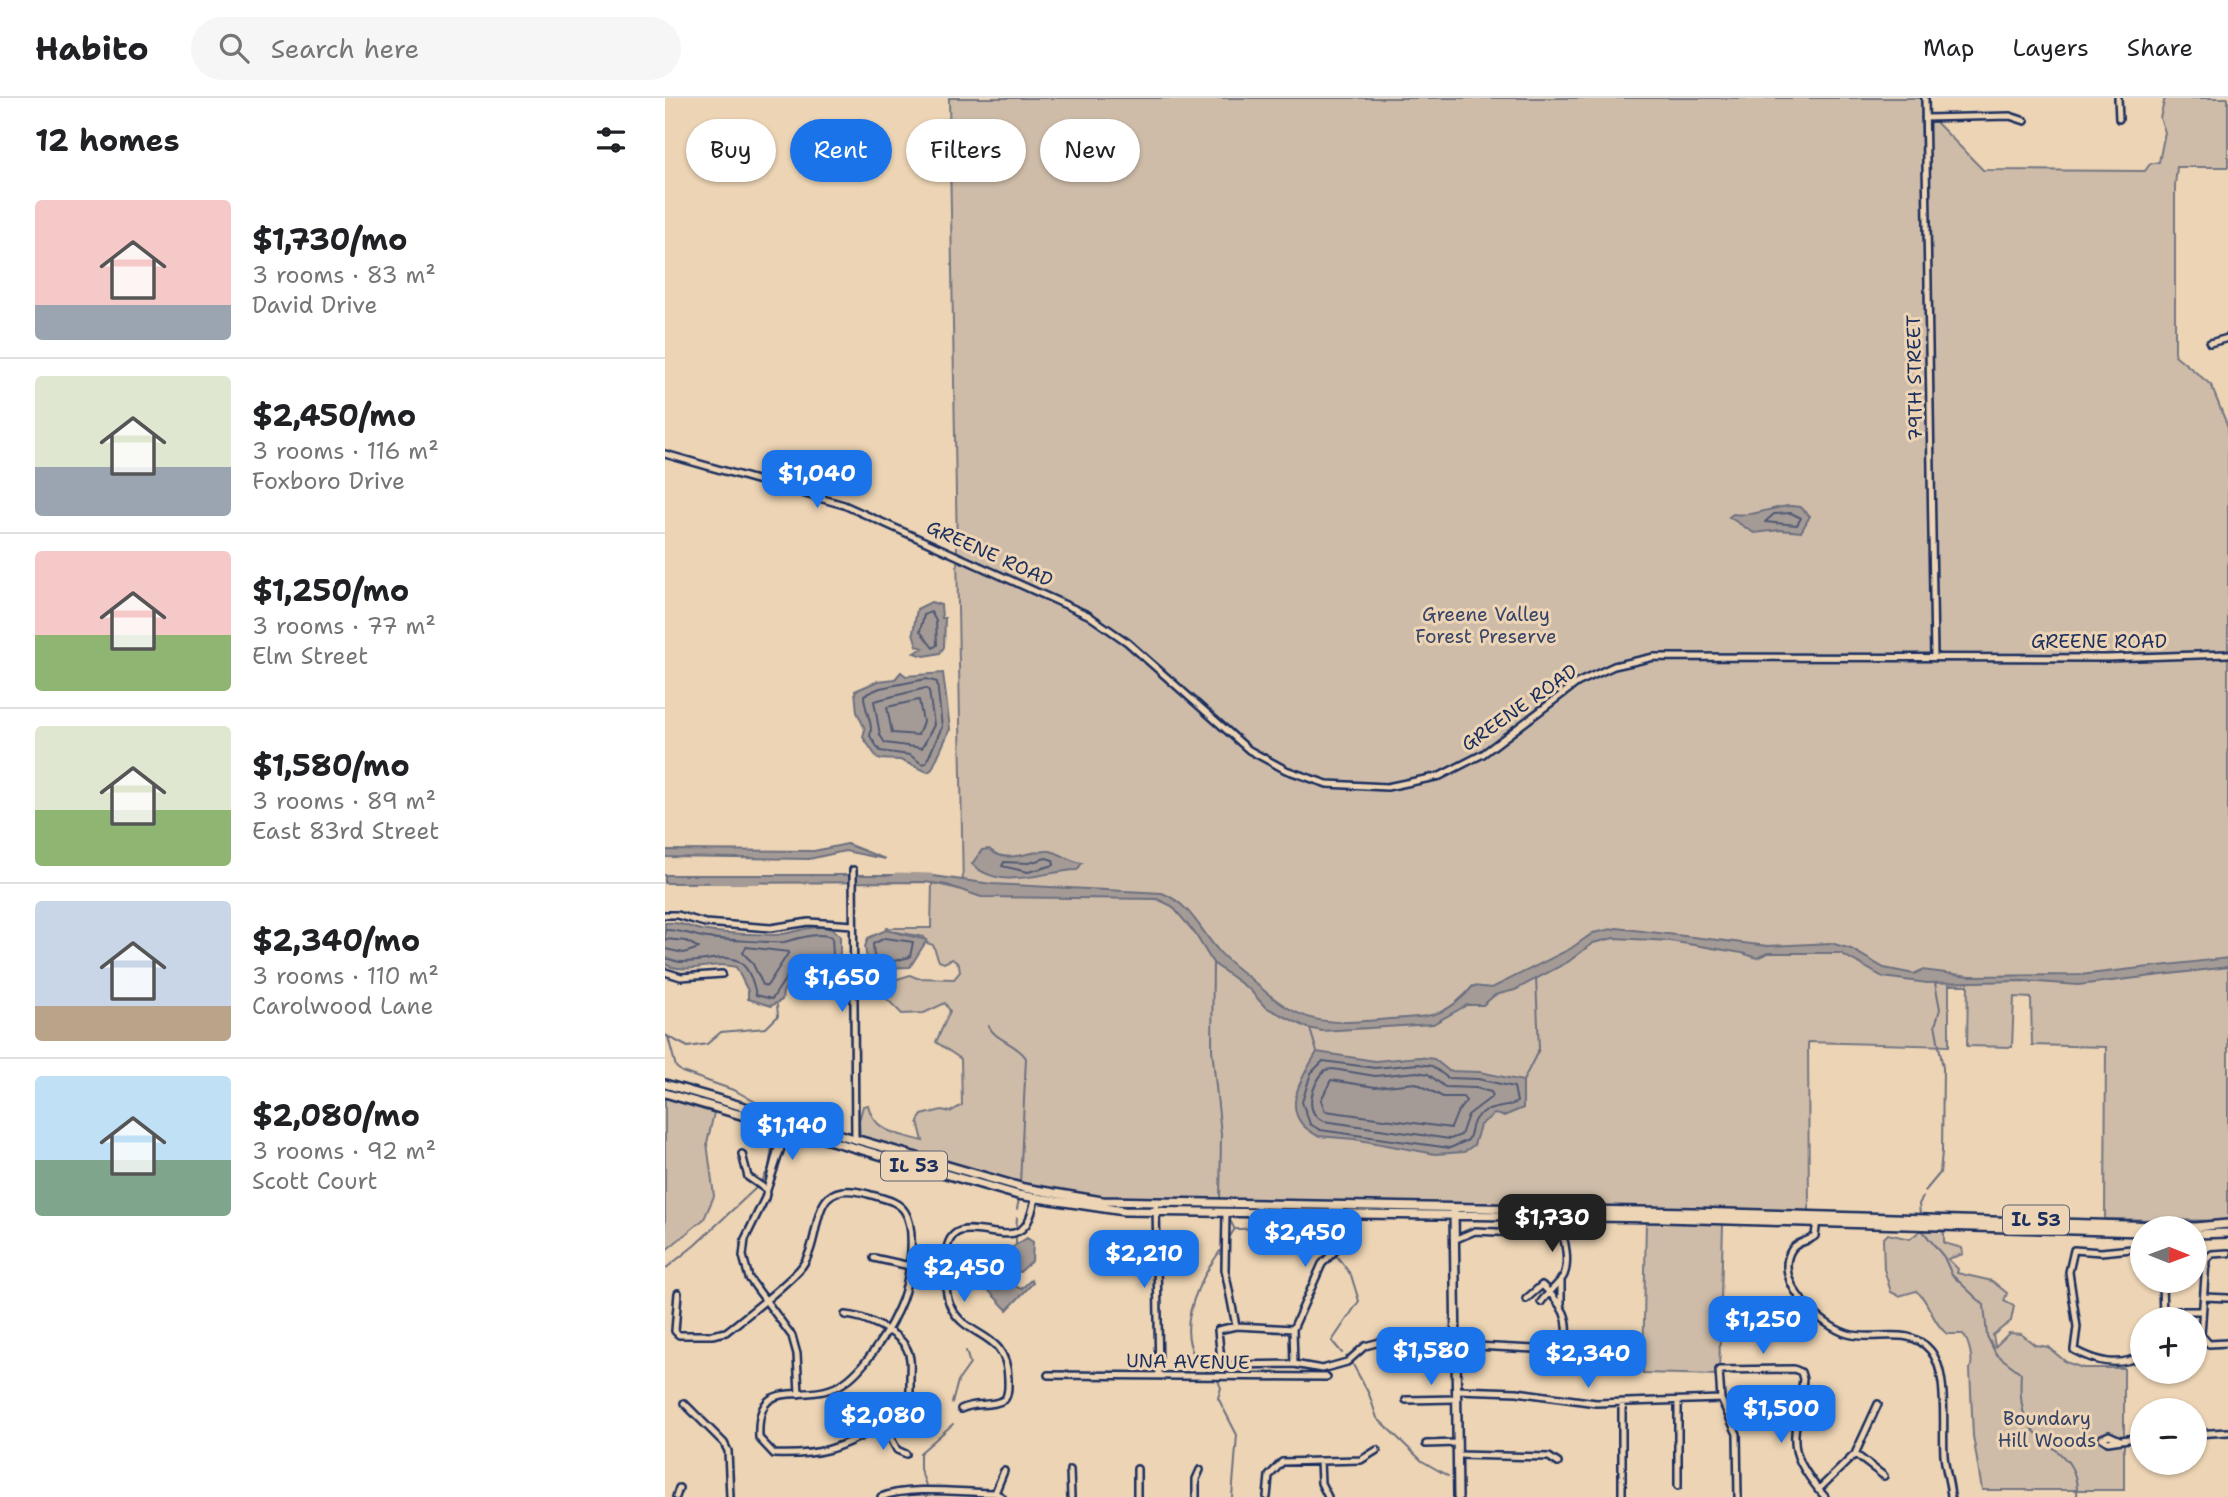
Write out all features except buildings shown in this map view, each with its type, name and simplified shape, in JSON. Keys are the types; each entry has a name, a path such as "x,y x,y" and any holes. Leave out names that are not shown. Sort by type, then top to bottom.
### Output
{"main road":[{"name":"IL 53","path":"665,1084 973,1182 1089,1208 1454,1211 2130,1230"},
{"name":"IL 53","path":"665,1093 968,1172 1036,1195"},
{"name":"IL 53","path":"1156,1208 1226,1213 1454,1211 1544,1217 1817,1220"},
{"path":"1454,1211 1458,1497"},
{"name":"IL 53","path":"2207,1226 2228,1224"},
{"path":"2207,1234 2228,1233"}],"street":[{"name":"79TH STREET","path":"1925,98 1934,657"},
{"path":"2118,98 2119,119"},
{"path":"1925,118 2011,116 2025,121"},
{"path":"2210,343 2228,338"},
{"name":"GREENE ROAD","path":"665,454 844,505 1088,615 1127,642 1249,750 1296,775 1338,785 1401,785 1453,770 1492,748 1564,691 1602,671 1634,661 1678,655 1934,657 2228,654"},
{"path":"853,870 855,1141"},
{"path":"665,915 677,915 705,923 771,929 809,922 853,925"},
{"path":"665,972 681,976 722,974"},
{"path":"787,1124 767,1191 745,1239 743,1256 749,1278 792,1336 797,1354 799,1394"},
{"path":"742,1154 748,1177 767,1191"},
{"path":"678,1293 675,1331 679,1335 712,1335 726,1332 806,1261 823,1205 829,1195 842,1190 887,1200 906,1213 909,1223 908,1285 888,1332 851,1378 841,1385 824,1392 772,1396 764,1404 758,1417 759,1438 774,1454 826,1453 899,1416 910,1398 910,1359 907,1348 899,1338 888,1332 855,1315 845,1315"},
{"path":"961,1409 970,1405 997,1404 1005,1399 1008,1374 1006,1359 997,1345 958,1317 951,1308 947,1296 948,1248 957,1234 969,1229 1003,1235 1019,1231 1028,1222 1036,1195"},
{"path":"1156,1208 1159,1376"},
{"path":"1226,1213 1225,1270 1236,1326"},
{"path":"1294,1364 1293,1329 1322,1264 1336,1250 1335,1214"},
{"path":"1293,1329 1236,1326 1218,1330 1221,1360 1227,1365 1294,1364 1308,1368 1336,1365 1347,1362 1365,1346 1380,1342 1456,1342 1478,1348 1559,1349 1565,1343 1566,1327 1561,1303 1561,1279 1565,1268 1563,1235 1559,1229 1548,1228 1544,1217"},
{"path":"1817,1220 1815,1236 1795,1246 1789,1258 1789,1275 1795,1291 1819,1318 1839,1330 1857,1335 1909,1337 1932,1353 1940,1372 1944,1457 1951,1497"},
{"path":"1454,1240 1475,1231 1563,1235"},
{"path":"2130,1249 2101,1252 2074,1250 2069,1272 2077,1327 2074,1350 2094,1361 2119,1362 2130,1359"},
{"path":"2207,1263 2209,1256 2228,1253"},
{"path":"874,1258 910,1266"},
{"path":"1541,1302 1561,1279"},
{"path":"1526,1299 1542,1285 1561,1303"},
{"path":"2203,1307 2204,1293"},
{"path":"2204,1297 2228,1298"},
{"path":"2207,1343 2214,1345 2228,1343"},
{"path":"1738,1497 1737,1434 1721,1399 1719,1370 1794,1369 1801,1372 1802,1388 1794,1442 1801,1467 1825,1497"},
{"name":"UNA AVENUE","path":"1048,1375 1327,1377"},
{"path":"1457,1390 1517,1392 1581,1402 1721,1399"},
{"path":"1406,1400 1457,1399"},
{"path":"1678,1402 1678,1486"},
{"path":"684,1403 724,1443 728,1451 730,1495"},
{"path":"1622,1403 1622,1497"},
{"path":"1818,1490 1856,1454 1878,1405"},
{"path":"884,1425 897,1450 906,1454"},
{"path":"2207,1433 2228,1432"},
{"path":"2120,1440 2130,1439"},
{"path":"1426,1444 1457,1443"},
{"path":"1267,1497 1268,1478 1274,1467 1286,1461 1361,1460 1377,1450"},
{"path":"1856,1454 1884,1476"},
{"path":"1457,1455 1549,1457 1557,1463"},
{"path":"1320,1461 1321,1483 1328,1497"},
{"path":"1137,1469 1137,1497"},
{"path":"1070,1470 1071,1497"},
{"path":"1196,1497 1196,1479 1200,1470"},
{"path":"881,1497 897,1492 998,1495 1004,1471"},
{"path":"676,1497 680,1489"}],"green space":[{"name":"Greene Valley Forest Preserve","path":"949,98 1921,98 1922,158 1929,165 1928,124 1934,120 1983,170 2145,171 2150,164 2159,162 2165,132 2160,118 2165,98 2228,98 2228,167 2177,167 2175,355 2211,385 2228,427 2228,1221 2207,1221 2207,1216 2130,1216 2130,1219 2105,1219 2106,1047 2032,1045 2031,998 2014,997 2012,1047 1967,1046 1968,985 1949,985 1949,1046 1808,1042 1809,1213 1102,1198 1025,1186 860,1137 859,1121 863,1106 868,1105 871,1114 882,1127 923,1141 918,1121 922,1115 942,1110 950,1112 962,1105 961,1059 936,1042 950,1011 945,1003 924,1013 902,1014 883,995 870,988 868,983 888,982 910,975 917,978 954,979 960,972 959,964 952,959 944,963 939,961 933,945 927,943 924,937 886,930 931,928 932,883 963,890 950,182 1026,182 1026,119 949,119"},
{"path":"665,1098 714,1113 707,1143 714,1196 704,1219 665,1251"},
{"path":"1646,1221 1723,1224 1719,1375 1643,1373"},
{"name":"Boundary Hill Woods","path":"1939,1230 1944,1233 1944,1243 1962,1248 1963,1254 1948,1259 1958,1269 1957,1273 1992,1281 2007,1293 2004,1301 2014,1306 2011,1321 1993,1335 1995,1347 2009,1333 2021,1334 2035,1345 2048,1347 2066,1362 2083,1368 2124,1368 2124,1490 1982,1490 1973,1436 1971,1361 1967,1342 1963,1334 1947,1334 1942,1329 1916,1291 1899,1296 1891,1292 1884,1269 1883,1239 1888,1234 1910,1239 1920,1231"}],"water":[{"path":"1800,507 1810,516 1801,532 1780,530 1754,533 1729,517 1733,514"},
{"path":"931,602 941,605 942,618 945,618 944,647 940,653 925,656 914,653 923,648 917,646 913,633 917,609"},
{"path":"901,672 906,676 943,673 950,729 932,769 928,772 900,760 878,759 863,737 865,729 857,712 855,691 878,681 895,679"},
{"path":"847,844 885,859 845,851 809,859 665,857 665,850 814,851"},
{"path":"989,849 996,854 1011,857 1050,851 1082,863 1077,870 1023,878 996,877 972,864 982,850"},
{"path":"665,875 926,875 992,884 1162,893 1180,903 1221,954 1270,996 1301,1014 1330,1021 1366,1021 1435,1014 1454,1005 1473,986 1492,988 1570,949 1593,933 1617,928 1768,946 1831,943 1851,949 1884,968 1914,974 1922,970 1970,976 2080,975 2228,958 2228,967 2078,985 2023,981 1927,983 1883,977 1840,953 1768,953 1757,958 1670,941 1614,938 1593,943 1568,962 1515,990 1495,995 1483,1005 1467,1005 1433,1024 1322,1031 1308,1028 1265,1007 1250,990 1213,963 1194,932 1172,906 1157,899 981,897 947,885 924,882 665,883"},
{"path":"665,923 715,932 773,935 808,928 826,928 834,930 840,936 840,958 831,968 800,966 783,992 782,1000 771,1006 748,999 748,991 736,967 718,965 682,969 665,964"},
{"path":"886,930 927,940 910,967 880,968 867,960 865,947 868,938"},
{"path":"1317,1052 1375,1061 1419,1057 1434,1059 1449,1071 1480,1072 1523,1081 1523,1108 1504,1116 1494,1114 1480,1125 1474,1145 1464,1152 1435,1154 1354,1139 1318,1136 1305,1128 1295,1108 1299,1085"},
{"path":"1027,1238 1033,1242 1032,1261 1020,1272 1014,1271 1009,1262 1011,1248"},
{"path":"992,1274 1021,1289 1031,1280 1033,1283 1007,1310 989,1291"}],"waterway":[{"path":"897,876 930,877"},
{"path":"712,880 756,880"},
{"path":"1213,963 1212,1049 1221,1134 1220,1202"},
{"path":"1523,1081 1539,1049 1536,978"},
{"path":"1935,983 1940,1009 1935,1026"},
{"path":"665,1035 688,1047 707,1044 721,1032 766,1028 778,1016 777,1005"},
{"path":"1925,1191 1940,1173 1942,1152 1943,1068 1935,1024"},
{"path":"989,1026 996,1035 1026,1058 1020,1184"},
{"path":"1310,1029 1317,1052"},
{"path":"668,1037 676,1067 682,1072 736,1091 759,1104"},
{"path":"761,1183 769,1168 774,1131"},
{"path":"665,1269 757,1187"},
{"path":"1920,1215 1919,1204 1923,1197"},
{"path":"1017,1209 1019,1199"},
{"path":"1016,1230 1017,1218"},
{"path":"1229,1218 1234,1228"},
{"path":"1234,1229 1278,1226 1309,1237 1331,1251"},
{"path":"1229,1238 1234,1230"},
{"path":"1922,1230 1944,1257 1952,1275 1984,1305 1987,1336 1996,1354 2021,1373 2025,1417 2031,1428 2066,1459 2076,1481 2077,1497"},
{"path":"1016,1236 1016,1244"},
{"path":"1211,1374 1198,1361 1190,1345 1188,1329 1196,1294 1223,1247"},
{"path":"1336,1255 1351,1275 1359,1301 1332,1341 1342,1353"},
{"path":"1014,1283 1016,1271"},
{"path":"952,1403 958,1381 970,1364 966,1351"},
{"path":"1351,1361 1369,1394 1377,1418 1422,1461 1448,1476"},
{"path":"1217,1378 1221,1388 1218,1398 1237,1435 1232,1497"},
{"path":"927,1488 920,1469 920,1453 953,1424"}]}
